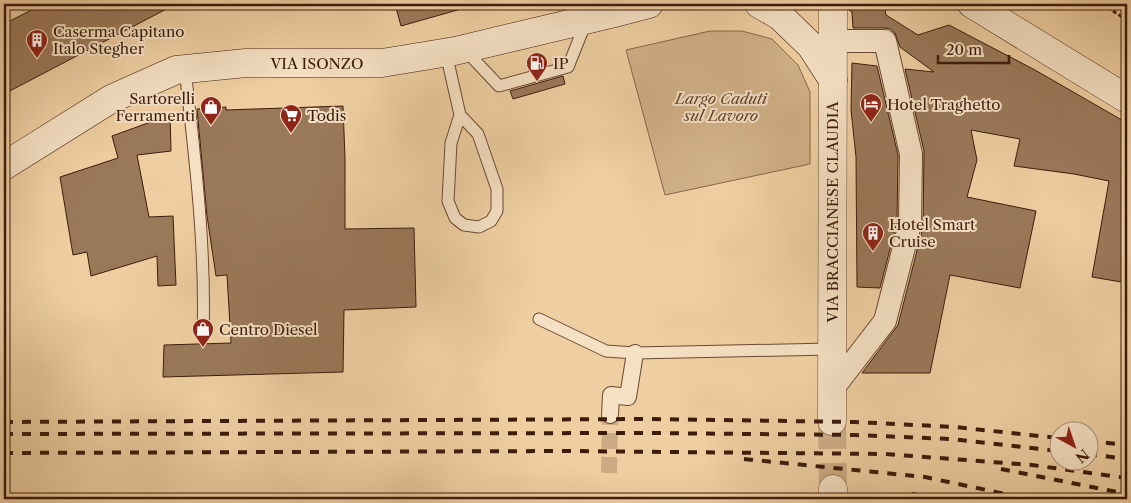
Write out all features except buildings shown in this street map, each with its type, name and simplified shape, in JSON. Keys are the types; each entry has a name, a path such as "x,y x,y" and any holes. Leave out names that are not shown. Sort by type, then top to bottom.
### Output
{"main road":[{"name":"VIA ISONZO","path":"4,166 111,99 176,70 246,63 382,63 455,51 649,4"},
{"path":"759,4 780,16 812,46 833,80"},
{"name":"VIA BRACCIANESE CLAUDIA","path":"832,4 834,41 832,421"},
{"path":"972,4 1127,98"},
{"path":"987,4 1008,26"}],"street":[{"path":"831,391 885,321 910,224 911,154 885,41 834,41"},
{"path":"610,415 611,395 628,396 635,353"}],"lane":[{"path":"455,51 499,86 568,67 587,20"},
{"path":"455,51 460,115 451,143 448,201 455,218 464,225 479,227 491,221 497,211 497,189 478,134 460,115"},
{"path":"185,69 201,220 204,288 203,337"},
{"path":"540,320 606,351 635,353 832,349"}],"path":[{"path":"1102,4 1127,20"}],"green space":[{"name":"Largo Caduti sul Lavoro","path":"710,31 742,31 772,39 798,65 810,92 810,164 665,195 626,50"}],"tunnel":[{"path":"609,473 610,415"},
{"path":"832,421 833,489"}],"railway":[{"path":"4,422 651,419 855,422 955,427 1048,437"},
{"path":"4,434 649,433 854,435 951,439 1048,450"},
{"path":"1098,442 1127,445"},
{"path":"4,453 567,451 885,454 1032,465 1127,478"},
{"path":"1098,455 1127,459"},
{"path":"744,459 925,477 1029,499"},
{"path":"1001,469 1127,494"},
{"path":"912,494 935,499"}],"place":[{"name":"Caserma Capitano Italo Stegher","path":"37,59"},
{"name":"IP","path":"537,82"},
{"name":"Hotel Traghetto","path":"871,123"},
{"name":"Sartorelli Ferramenti","path":"211,126"},
{"name":"Todis","path":"291,134"},
{"name":"Hotel Smart Cruise","path":"873,252"},
{"name":"Centro Diesel","path":"203,348"}]}
